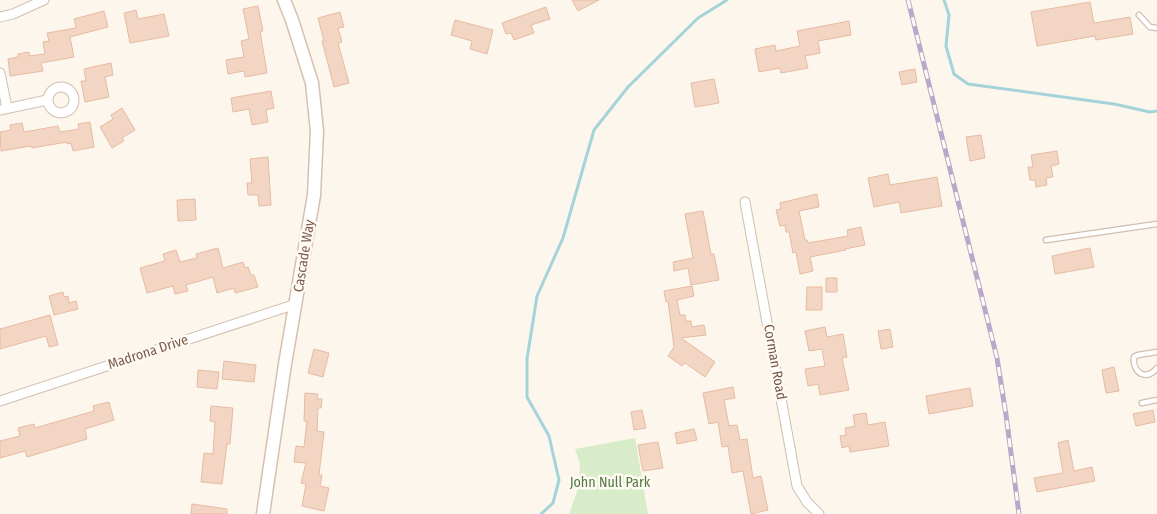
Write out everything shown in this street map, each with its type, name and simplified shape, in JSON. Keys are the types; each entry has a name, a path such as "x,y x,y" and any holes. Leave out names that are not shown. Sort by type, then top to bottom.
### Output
{"street":[{"name":"Cascade Way","path":"263,514 285,364 314,195 317,131 312,82 284,0"},
{"path":"0,17 13,14 41,1"},
{"path":"0,73 3,109 47,100"},
{"name":"Corman Road","path":"745,202 797,486 807,502 819,514"},
{"name":"Madrona Drive","path":"0,401 296,304"}],"lane":[{"path":"1139,15 1150,27 1157,28"},
{"path":"1046,240 1157,224"},
{"path":"1157,352 1134,357 1136,368 1140,374 1153,373 1157,368"},
{"path":"1142,403 1157,400"}],"green space":[{"name":"John Null Park","path":"635,438 648,514 569,514 578,489 580,464 575,449"}],"building":[{"path":"572,0 599,0 578,11"},
{"path":"1090,2 1094,23 1130,17 1133,34 1096,40 1095,36 1037,46 1031,12"},
{"path":"258,6 263,31 260,31 267,73 245,77 244,71 228,74 226,60 244,57 241,41 249,39 243,9"},
{"path":"546,7 550,19 531,25 534,33 514,40 511,33 506,34 502,23"},
{"path":"136,10 138,19 164,14 169,36 130,43 124,13"},
{"path":"104,11 108,27 70,37 74,57 41,63 43,71 10,76 8,59 18,57 18,54 29,52 29,56 45,54 43,42 49,41 47,33 76,28 74,19"},
{"path":"340,12 344,27 338,28 342,42 338,43 349,83 334,87 318,18"},
{"path":"455,20 493,30 487,54 470,49 472,41 451,35"},
{"path":"849,21 851,35 818,41 820,53 805,56 808,68 781,73 780,68 759,72 755,49 775,45 776,51 800,46 797,31"},
{"path":"111,63 113,75 105,77 109,97 85,102 81,81 86,81 84,69"},
{"path":"915,69 917,82 902,85 899,72"},
{"path":"714,79 719,103 695,107 691,83"},
{"path":"271,91 274,108 266,110 268,122 252,125 249,109 233,112 231,98"},
{"path":"122,108 135,130 122,138 124,141 112,148 100,127 113,119 111,115"},
{"path":"90,122 94,147 73,151 71,143 67,144 67,142 1,151 0,132 11,130 10,125 22,123 24,132 58,126 60,132 79,129 78,124"},
{"path":"981,135 985,158 970,161 966,137"},
{"path":"1057,151 1059,164 1051,166 1053,177 1046,178 1047,185 1036,187 1035,180 1030,180 1028,167 1033,167 1031,155"},
{"path":"268,157 271,205 259,206 258,195 248,195 247,183 252,183 250,159"},
{"path":"888,174 890,185 937,177 942,206 901,213 899,202 874,207 868,178"},
{"path":"817,194 819,207 799,211 805,240 808,243 848,236 847,230 861,227 865,245 810,257 813,271 800,274 796,252 793,253 789,232 786,232 785,225 780,226 776,210 781,209 780,203"},
{"path":"195,199 196,220 178,221 177,200"},
{"path":"703,211 711,254 714,254 719,280 691,285 688,268 674,271 673,262 693,258 685,214"},
{"path":"218,248 223,268 243,262 245,268 248,267 251,275 254,275 258,287 235,293 234,288 217,293 213,277 186,285 188,291 175,294 173,286 147,293 140,268 165,261 163,254 176,250 180,262 197,258 196,254"},
{"path":"1090,248 1094,267 1055,274 1052,256"},
{"path":"826,278 837,278 837,292 826,292"},
{"path":"692,286 694,296 677,300 680,315 685,315 686,321 691,321 692,327 704,325 706,335 681,338 715,362 705,377 685,363 682,366 668,356 674,347 668,301 666,302 664,291"},
{"path":"807,287 822,287 822,310 806,310"},
{"path":"63,292 64,297 68,296 69,303 76,301 78,309 54,315 49,296"},
{"path":"50,315 58,345 49,347 46,336 0,349 0,329"},
{"path":"825,327 827,337 843,334 847,357 842,358 849,390 820,395 818,384 808,386 805,369 825,366 822,349 809,351 805,331"},
{"path":"890,329 893,347 881,349 878,331"},
{"path":"314,349 329,353 323,377 308,373"},
{"path":"224,361 256,365 254,382 222,379"},
{"path":"1114,367 1119,391 1106,393 1102,370"},
{"path":"198,370 219,372 217,389 197,387"},
{"path":"733,387 735,398 724,400 729,426 737,425 740,440 747,439 753,478 761,476 768,510 751,514 743,471 732,473 728,446 722,447 718,422 709,424 703,393"},
{"path":"970,388 973,406 929,414 926,396"},
{"path":"305,393 318,394 317,399 322,399 321,408 318,408 317,431 324,432 319,475 322,475 320,486 329,488 324,511 302,506 306,484 301,483 306,463 294,462 296,446 304,447 307,421 304,421"},
{"path":"109,402 114,420 85,429 87,439 27,457 25,451 0,458 0,441 20,436 18,428 34,424 35,428 94,411 93,406"},
{"path":"211,406 233,408 230,444 227,444 222,484 201,482 204,453 213,454 215,422 210,421"},
{"path":"642,410 646,428 634,430 631,412"},
{"path":"1153,410 1155,422 1136,426 1133,414"},
{"path":"866,413 868,425 885,422 889,446 850,452 849,446 842,448 840,436 846,435 845,428 855,426 853,415"},
{"path":"694,429 697,440 677,444 675,433"},
{"path":"1068,440 1074,471 1092,467 1095,481 1037,492 1034,478 1063,473 1058,443"},
{"path":"658,442 663,468 643,471 638,445"},
{"path":"192,504 227,509 227,514 191,514"}],"waterway":[{"path":"541,514 553,503 559,480 549,436 527,397 527,359 537,296 563,238 594,130 628,87 698,18 727,0"},
{"path":"944,0 949,15 946,46 954,74 968,84 1114,104 1150,112 1157,111"}],"railway":[{"path":"908,0 997,358 1019,514"}]}
